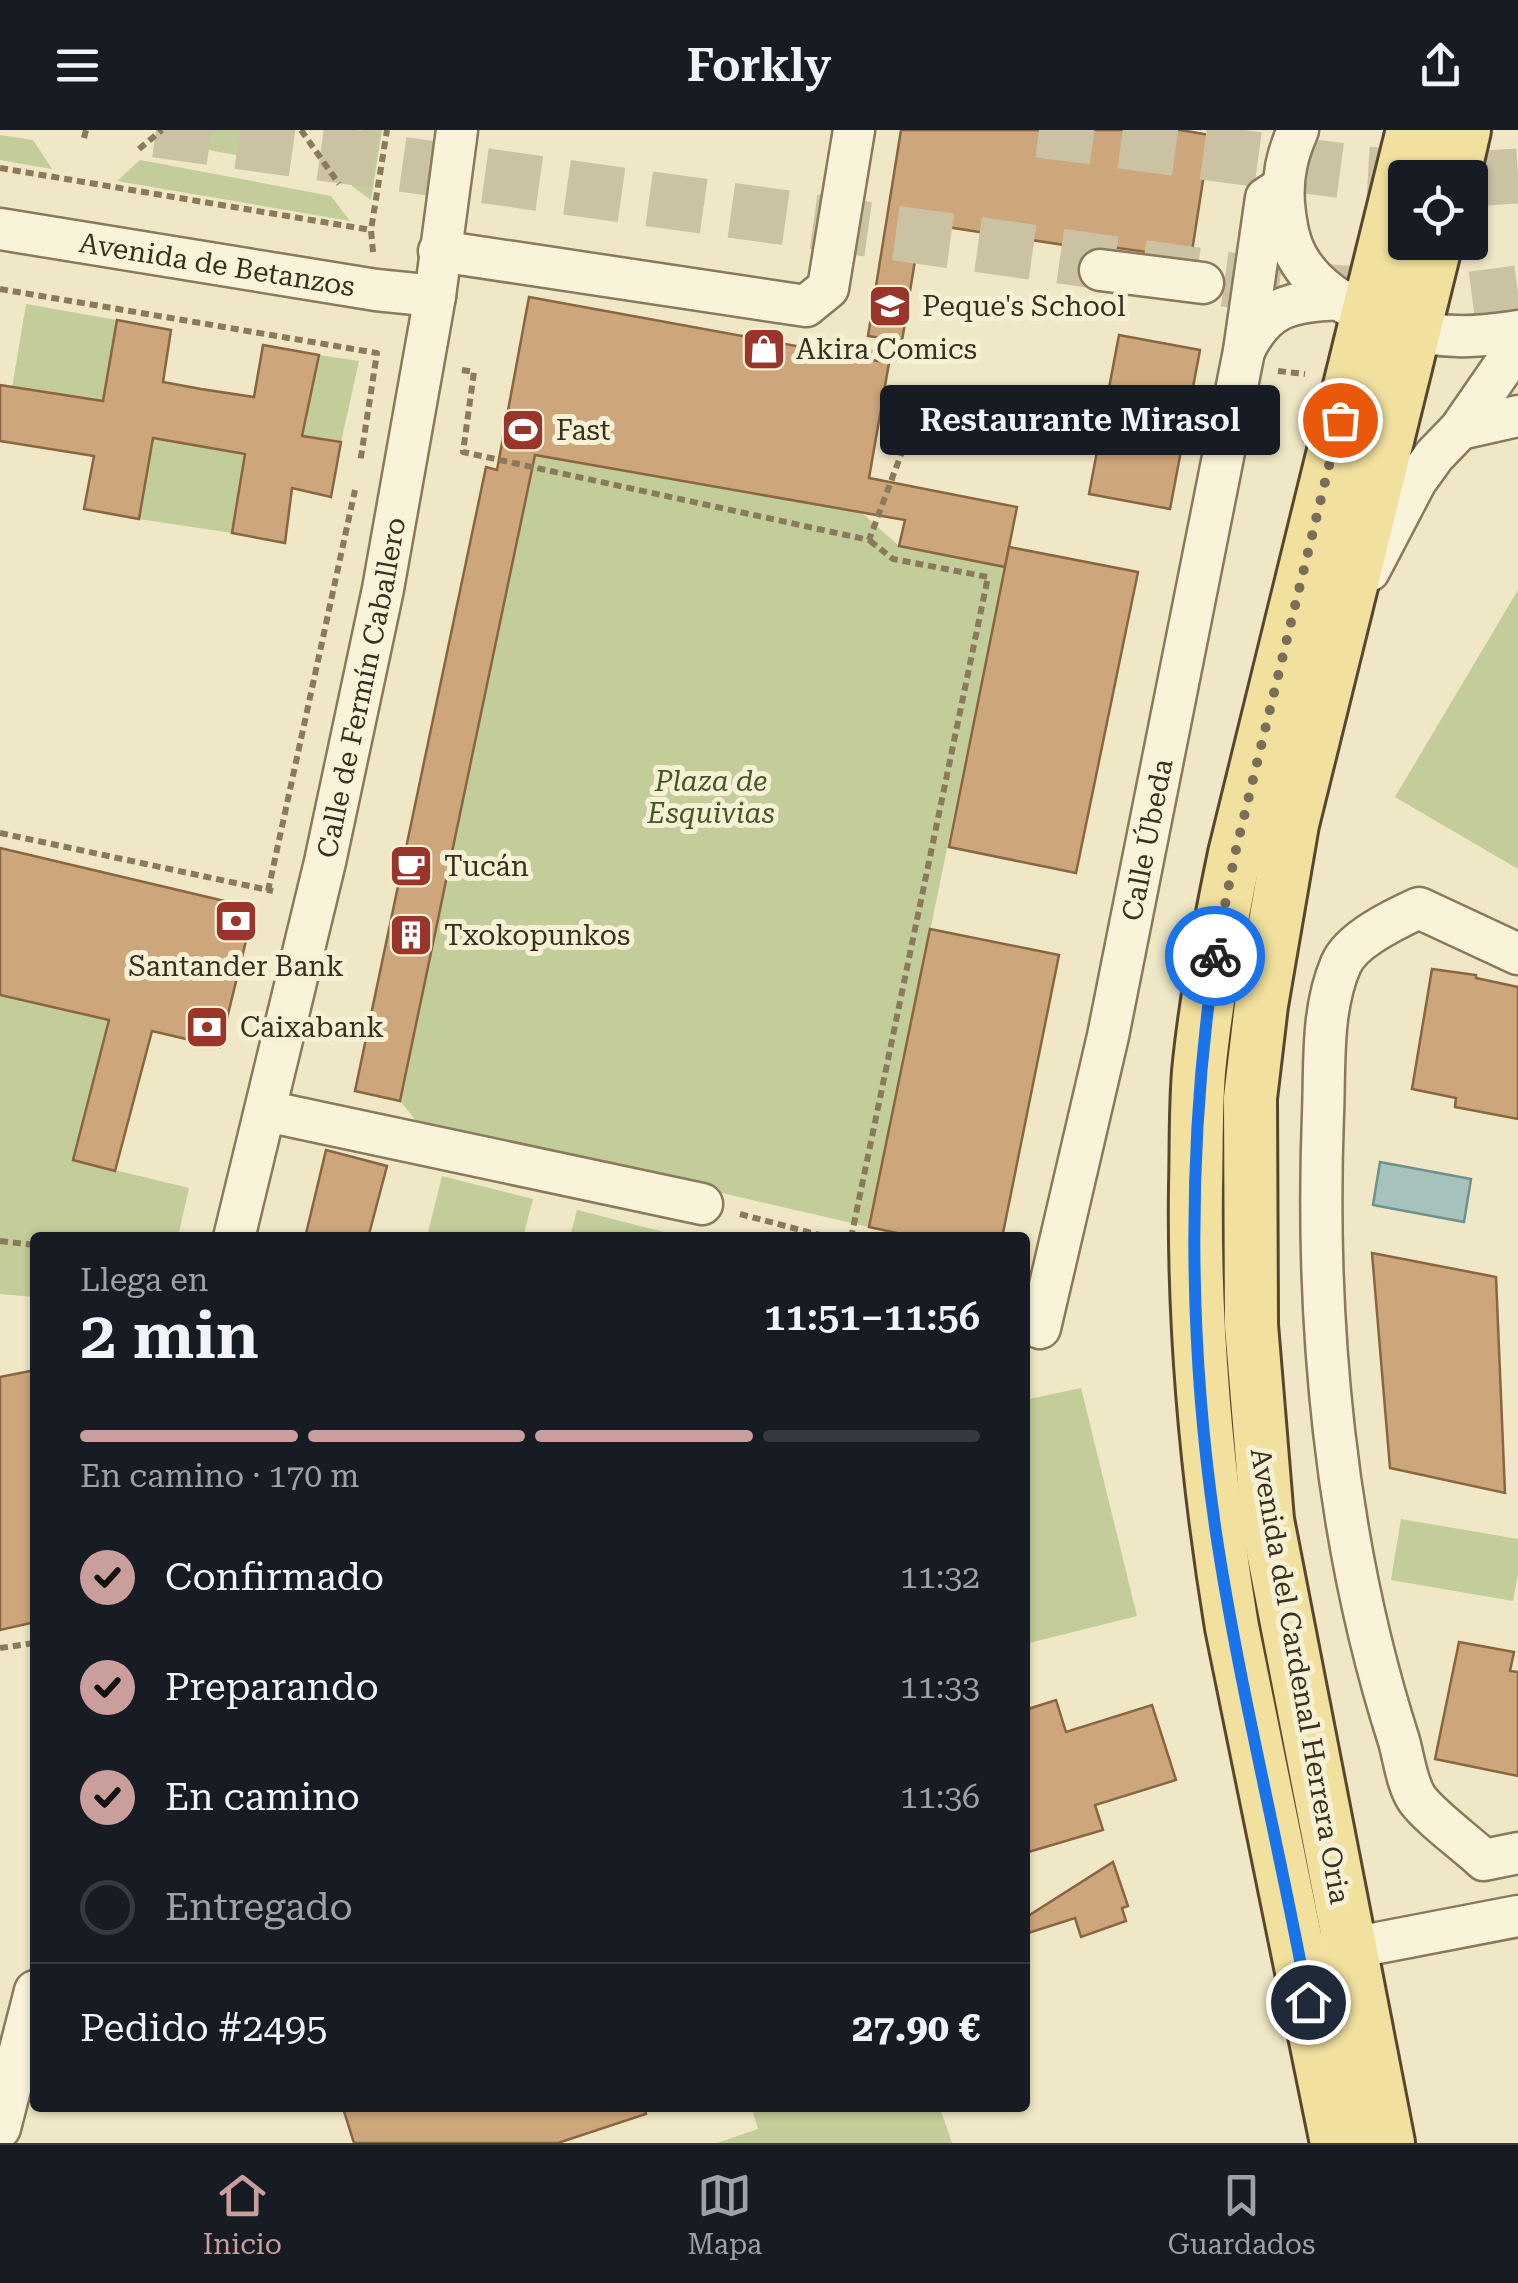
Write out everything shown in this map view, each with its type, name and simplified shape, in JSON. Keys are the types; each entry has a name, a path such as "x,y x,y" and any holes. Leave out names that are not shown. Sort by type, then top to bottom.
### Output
{"main road":[{"name":"Avenida del Cardenal Herrera Oria","path":"1337,2143 1324,1953 1267,1520 1252,1343 1250,1098 1261,1005 1292,824 1330,672 1394,320 1413,130"},
{"path":"1456,160 1464,130"},
{"name":"Avenida del Cardenal Herrera Oria","path":"1388,2143 1324,1953 1232,1628 1201,1391 1196,1247 1199,1074 1219,930 1296,593 1394,320 1426,260"}],"street":[{"name":"Calle de Fermín Caballero","path":"236,1232 316,900 383,589 435,296 457,130"},
{"path":"439,251 806,306 828,288 854,130"},
{"path":"1298,130 1281,162 1291,245 1302,266 1394,320 1515,354"},
{"name":"Calle Úbeda","path":"1040,1328 1108,1036 1244,352 1266,198 1281,162"},
{"name":"Avenida de Betanzos","path":"0,229 376,290 435,296"},
{"path":"1100,270 1204,283"},
{"name":"Calle Úbeda","path":"1244,352 1256,326 1279,309 1300,302 1394,320"},
{"name":"Avenida del Cardenal Herrera Oria","path":"1330,672 1371,566 1416,481 1515,354"},
{"path":"1460,429 1518,416"},
{"path":"1518,954 1419,908 1381,926 1342,960 1330,998 1320,1185 1326,1333 1340,1476 1386,1704 1417,1798 1484,1860 1518,1853"},
{"path":"266,1111 702,1204"},
{"path":"1324,1953 1518,1916"},
{"path":"0,2128 30,2011"}],"path":[{"path":"139,148 162,130"},
{"path":"301,130 339,184"},
{"path":"368,350 376,290 372,230 387,130"},
{"path":"0,168 372,230"},
{"path":"0,289 377,353 360,464"},
{"path":"826,344 915,361"},
{"path":"869,540 902,452"},
{"path":"492,458 869,540 893,560 988,577 853,1232"},
{"path":"268,890 357,483"},
{"path":"0,833 316,900"},
{"path":"702,1204 808,1232"},
{"path":"0,1241 30,1244"},
{"path":"0,1648 30,1644"}],"green space":[{"path":"179,130 250,130 273,162 165,142"},
{"path":"361,130 382,130 371,200 352,186"},
{"path":"0,135 33,140 52,169 0,160"},
{"path":"140,160 331,196 350,221 117,181"},
{"path":"26,304 117,320 103,402 12,388"},
{"path":"319,355 359,361 341,442 302,436"},
{"path":"153,438 245,454 232,533 139,519"},
{"name":"Plaza de Esquivias","path":"534,455 862,513 899,546 1005,567 869,1227 418,1123 400,1101"},
{"path":"1518,590 1518,869 1395,797"},
{"path":"0,995 112,1021 73,1160 189,1188 179,1232 30,1232 30,1297 0,1294"},
{"path":"442,1176 533,1199 524,1232 428,1232"},
{"path":"577,1210 664,1232 571,1232"},
{"path":"1081,1388 1137,1616 1030,1643 1030,1399"},
{"path":"1401,1519 1518,1539 1513,1601 1391,1580"},
{"path":"753,2112 941,2112 952,2143 717,2143 758,2129"}],"water":[{"path":"1380,1162 1471,1179 1464,1222 1373,1205"}],"building":[{"path":"901,130 1180,130 1210,135 1191,258 1103,246 1090,249 921,223 902,341 868,336"},
{"path":"529,297 889,363 869,478 1017,507 1005,567 899,546 905,520 535,455 400,1101 355,1091 486,467 497,470"},
{"path":"117,320 171,330 163,382 201,389 254,397 263,345 319,355 302,436 341,442 331,497 292,488 285,543 232,533 245,454 153,438 139,519 84,509 94,456 0,441 0,385 103,401"},
{"path":"1119,335 1200,350 1170,509 1089,494"},
{"path":"1009,547 1138,572 1076,873 949,847"},
{"path":"0,848 254,908 220,1047 152,1031 115,1171 73,1160 109,1020 0,995"},
{"path":"930,929 1059,955 1003,1232 892,1232 869,1227"},
{"path":"1432,969 1476,975 1518,987 1518,1119 1455,1107 1456,1098 1412,1089"},
{"path":"326,1150 387,1166 370,1232 306,1232"},
{"path":"1372,1253 1496,1277 1505,1493 1390,1468"},
{"path":"30,1371 30,1623 0,1630 0,1377"},
{"path":"1459,1642 1514,1652 1510,1671 1518,1672 1518,1776 1435,1759"},
{"path":"1056,1700 1066,1732 1152,1705 1176,1780 1095,1805 1103,1830 1030,1852 1030,1708"},
{"path":"1113,1862 1128,1906 1122,1908 1126,1921 1081,1937 1075,1918 1030,1932 1030,1915"},
{"path":"344,2112 646,2114 558,2143 354,2143"}],"tunnel":[{"path":"156,130 1304,290 1458,301 1518,293"},
{"path":"1039,130 1388,175"},
{"path":"1488,178 1518,176"}],"way so far":[{"path":"1215,956 1235,854 1340,420"}],"place":[{"name":"Peque's School","path":"890,306"},
{"name":"Akira Comics","path":"764,349"},
{"name":"Restaurante Mirasol","path":"1340,420"},
{"name":"Fast","path":"523,430"},
{"name":"Tucán","path":"411,866"},
{"name":"Santander Bank","path":"236,921"},
{"name":"Txokopunkos","path":"411,935"},
{"name":"Caixabank","path":"207,1027"}],"route":[{"path":"1215,956 1199,1074 1196,1247 1201,1391 1232,1628 1308,2002"}]}
